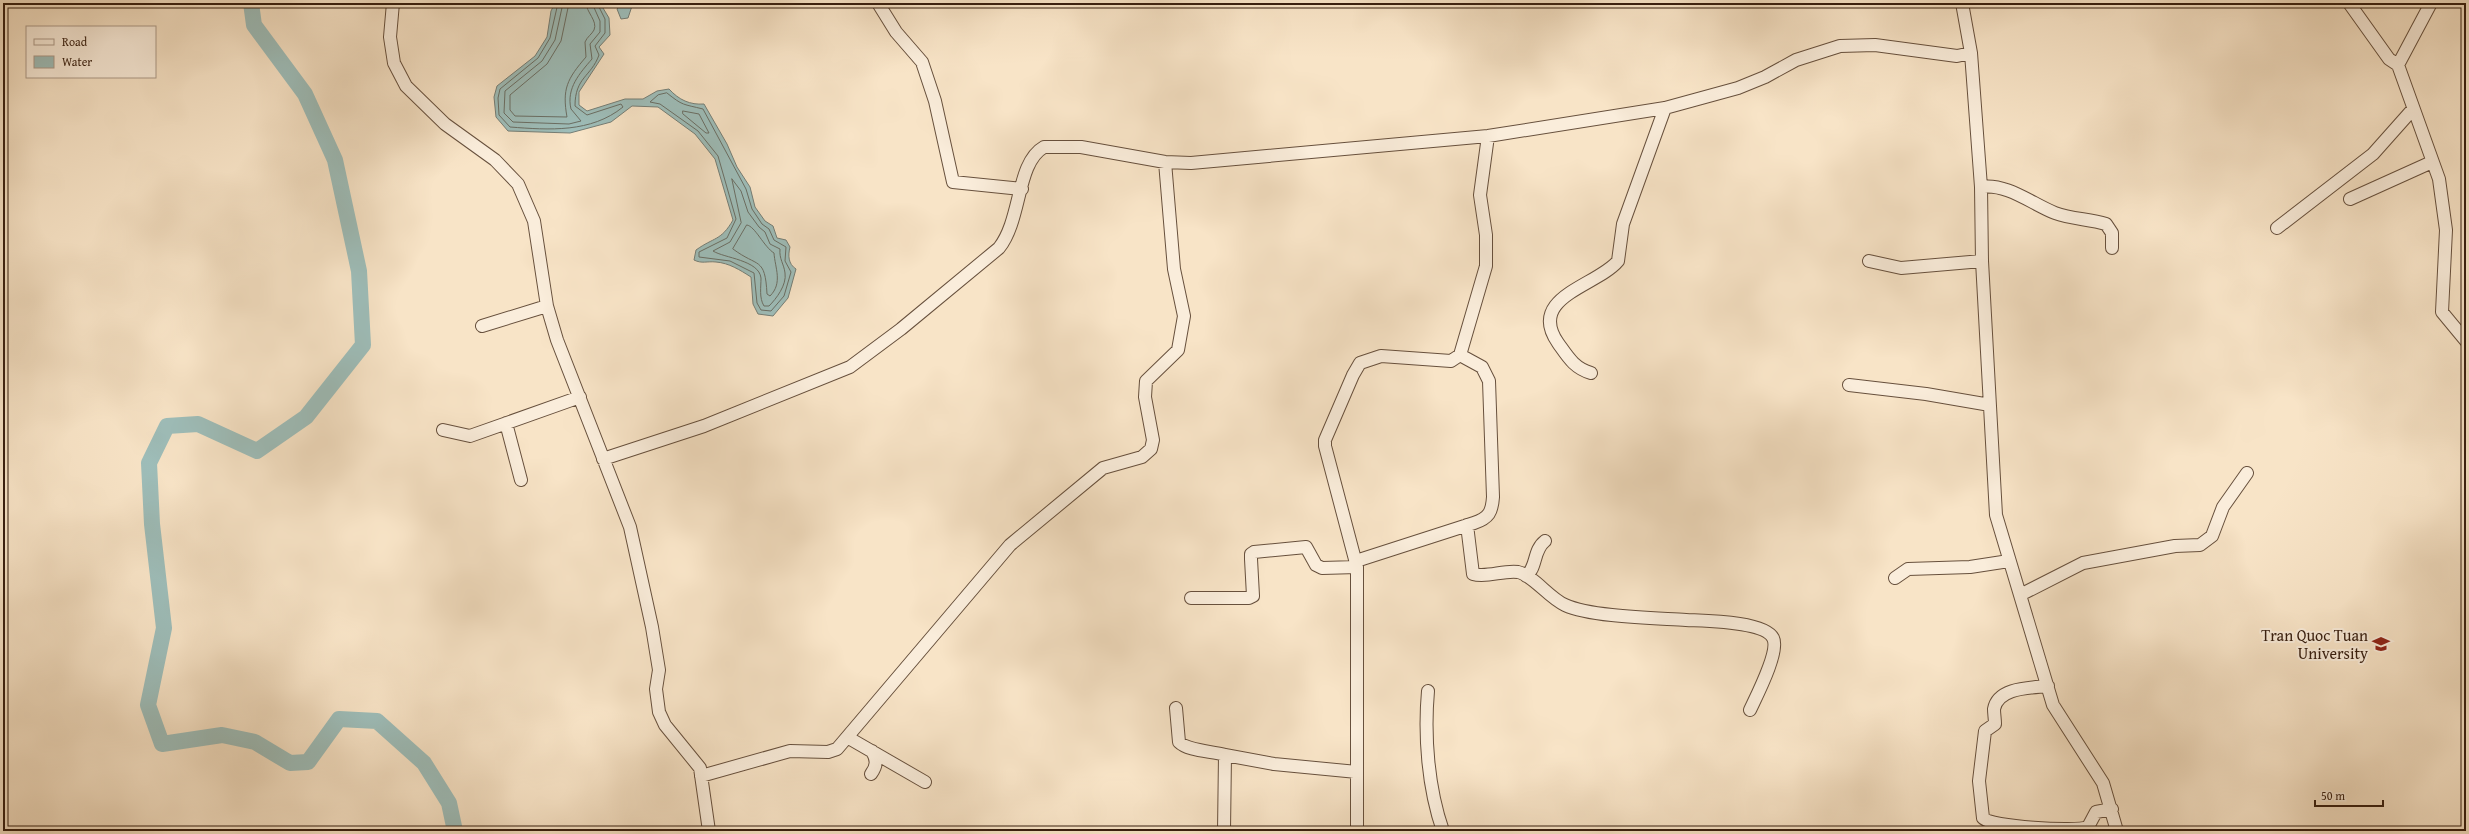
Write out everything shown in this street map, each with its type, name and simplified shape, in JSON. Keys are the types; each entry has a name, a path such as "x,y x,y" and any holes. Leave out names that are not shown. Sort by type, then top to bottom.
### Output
{"street":[{"path":"393,3 390,37 394,63 406,86 445,124 495,160 518,184 534,220 547,306 630,527 652,627 659,670 656,689 659,712 665,725 700,768 709,831"},
{"path":"878,3 896,32 922,62 934,101 953,182 1022,188"},
{"path":"1962,3 1971,53 1981,187 1982,261 1996,515 2048,686 2060,718 2103,783 2112,809 2117,831"},
{"path":"2349,3 2389,59 2398,66 2438,179 2446,230 2442,312 2466,341"},
{"path":"2398,66 2431,3"},
{"path":"604,459 704,426 829,377 858,363 999,248 1011,231 1029,160 1044,147 1081,147 1165,162 1191,163 1488,136 1665,108 1738,88 1765,77 1796,60 1840,46 1875,46 1957,56 1971,53"},
{"path":"1591,373 1575,366 1551,332 1550,321 1558,303 1568,293 1609,269 1618,261 1621,230 1665,108"},
{"path":"2277,228 2373,154 2413,108"},
{"path":"1357,831 1356,564 1325,446 1326,435 1353,375 1360,363 1381,356 1451,360 1460,355 1486,266 1486,235 1480,195 1488,136"},
{"path":"701,776 790,751 833,751 847,737 1010,545 1103,468 1142,457 1151,449 1153,440 1145,396 1146,381 1178,350 1184,316 1174,269 1165,162"},
{"path":"2350,199 2432,162"},
{"path":"1981,187 1990,186 2017,195 2054,212 2106,224 2112,233 2112,248"},
{"path":"1869,261 1901,268 1982,261"},
{"path":"482,326 547,306"},
{"path":"1192,598 1249,598 1253,596 1254,589 1251,554 1254,552 1306,547 1316,565 1322,568 1356,564 1467,525 1488,516 1493,508 1490,389 1487,376 1482,367 1460,355"},
{"path":"1849,385 1926,394 1990,405"},
{"path":"443,430 470,436 580,397"},
{"path":"506,423 521,480"},
{"path":"2020,595 2083,563 2175,546 2200,545 2212,536 2223,507 2247,473"},
{"path":"1467,525 1473,574 1482,575 1510,572 1526,576 1556,601 1576,608 1655,618 1718,621 1748,626 1765,631 1772,637 1774,646 1763,682 1750,710"},
{"path":"1526,576 1531,572 1538,550 1545,542"},
{"path":"1896,578 1908,569 1970,567 2009,561"},
{"path":"2048,686 2016,689 1997,702 1994,710 1995,724 1985,731 1981,755 1980,781 1983,818 1991,824 2005,826 2061,827 2079,830 2088,827 2096,812 2112,809"},
{"path":"1428,691 1425,717 1431,777 1437,814 1443,831"},
{"path":"1176,708 1179,742 1182,745 1193,749 1207,750 1225,755 1274,764 1357,772"},
{"path":"847,737 925,782"},
{"path":"871,774 875,769 876,760 872,751"},
{"path":"1224,831 1225,755"}],"water":[{"path":"555,3 600,3 609,18 610,35 599,47 604,54 579,92 579,105 587,111 625,99 643,99 657,91 669,89 685,101 694,104 704,104 727,144 737,167 750,187 755,207 765,221 773,226 777,238 786,240 790,247 789,259 791,265 796,269 788,298 773,316 758,314 753,304 751,277 730,265 694,260 696,250 725,232 733,220 715,159 695,134 658,107 632,106 611,122 570,133 508,131 496,117 494,97 497,86 535,56 547,37 551,11"},
{"path":"622,3 633,3 628,18 621,19 617,9"}],"waterway":[{"path":"251,3 254,25 305,94 335,160 359,271 363,345 306,417 257,451 198,424 167,426 149,463 152,524 164,628 148,705 162,744 222,735 255,742 290,763 308,762 339,719 377,721 424,763 449,803 455,831"}],"place":[{"name":"Tran Quoc Tuan University","path":"2381,644"}]}
